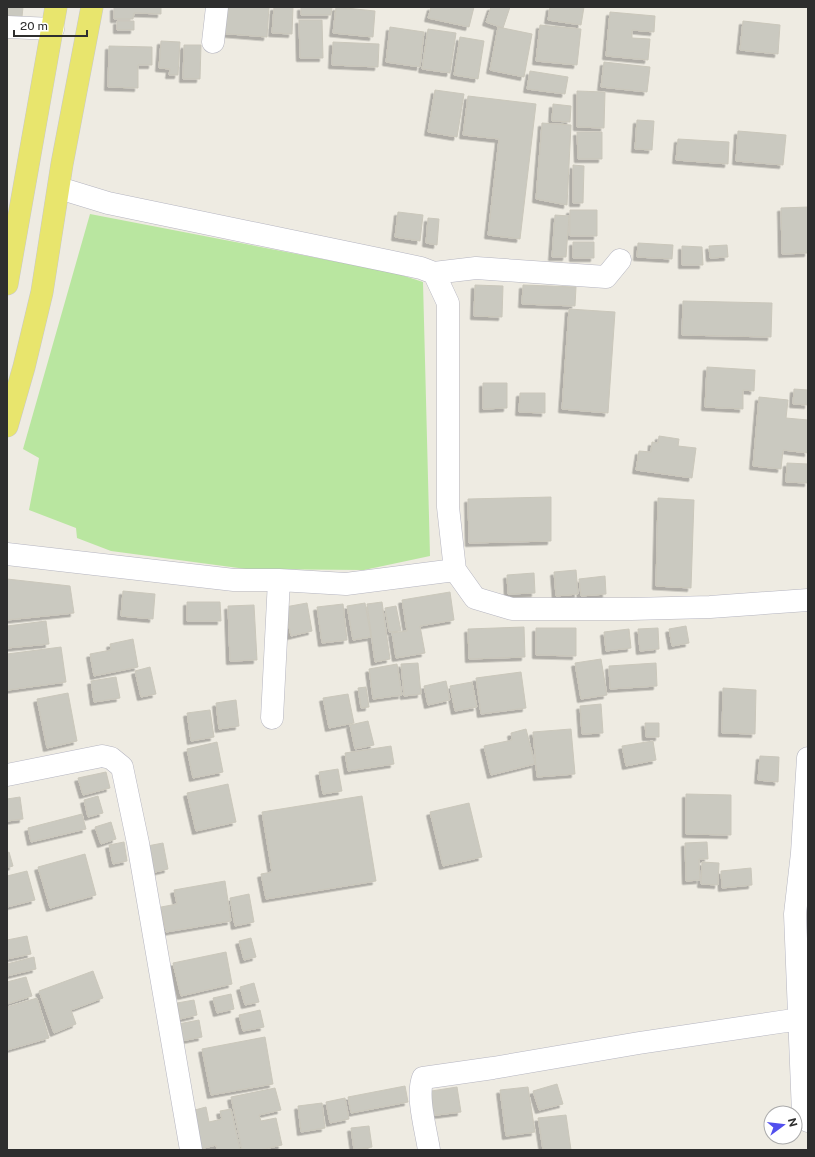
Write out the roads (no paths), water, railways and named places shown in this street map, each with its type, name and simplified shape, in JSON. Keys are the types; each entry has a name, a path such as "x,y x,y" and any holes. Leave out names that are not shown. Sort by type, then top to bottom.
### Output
{"main road":[{"path":"7,284 56,7"},
{"path":"7,426 24,367 42,292 62,164 92,7"}],"street":[{"path":"213,42 217,7"},
{"path":"7,27 53,29"},
{"path":"59,188 108,203 395,262 421,268 434,273 476,268 606,277 620,260"},
{"path":"434,273 448,303 448,507 455,570 475,598 512,609 631,609 710,607 808,600"},
{"path":"7,554 234,580 279,580 346,584 455,570"},
{"path":"272,718 279,580"},
{"path":"7,775 102,756 111,758 122,767 138,843 191,1150"},
{"path":"808,758 805,855 795,914 803,1113 808,1121"},
{"path":"429,1150 420,1094 420,1084 423,1078 800,1019"}]}
